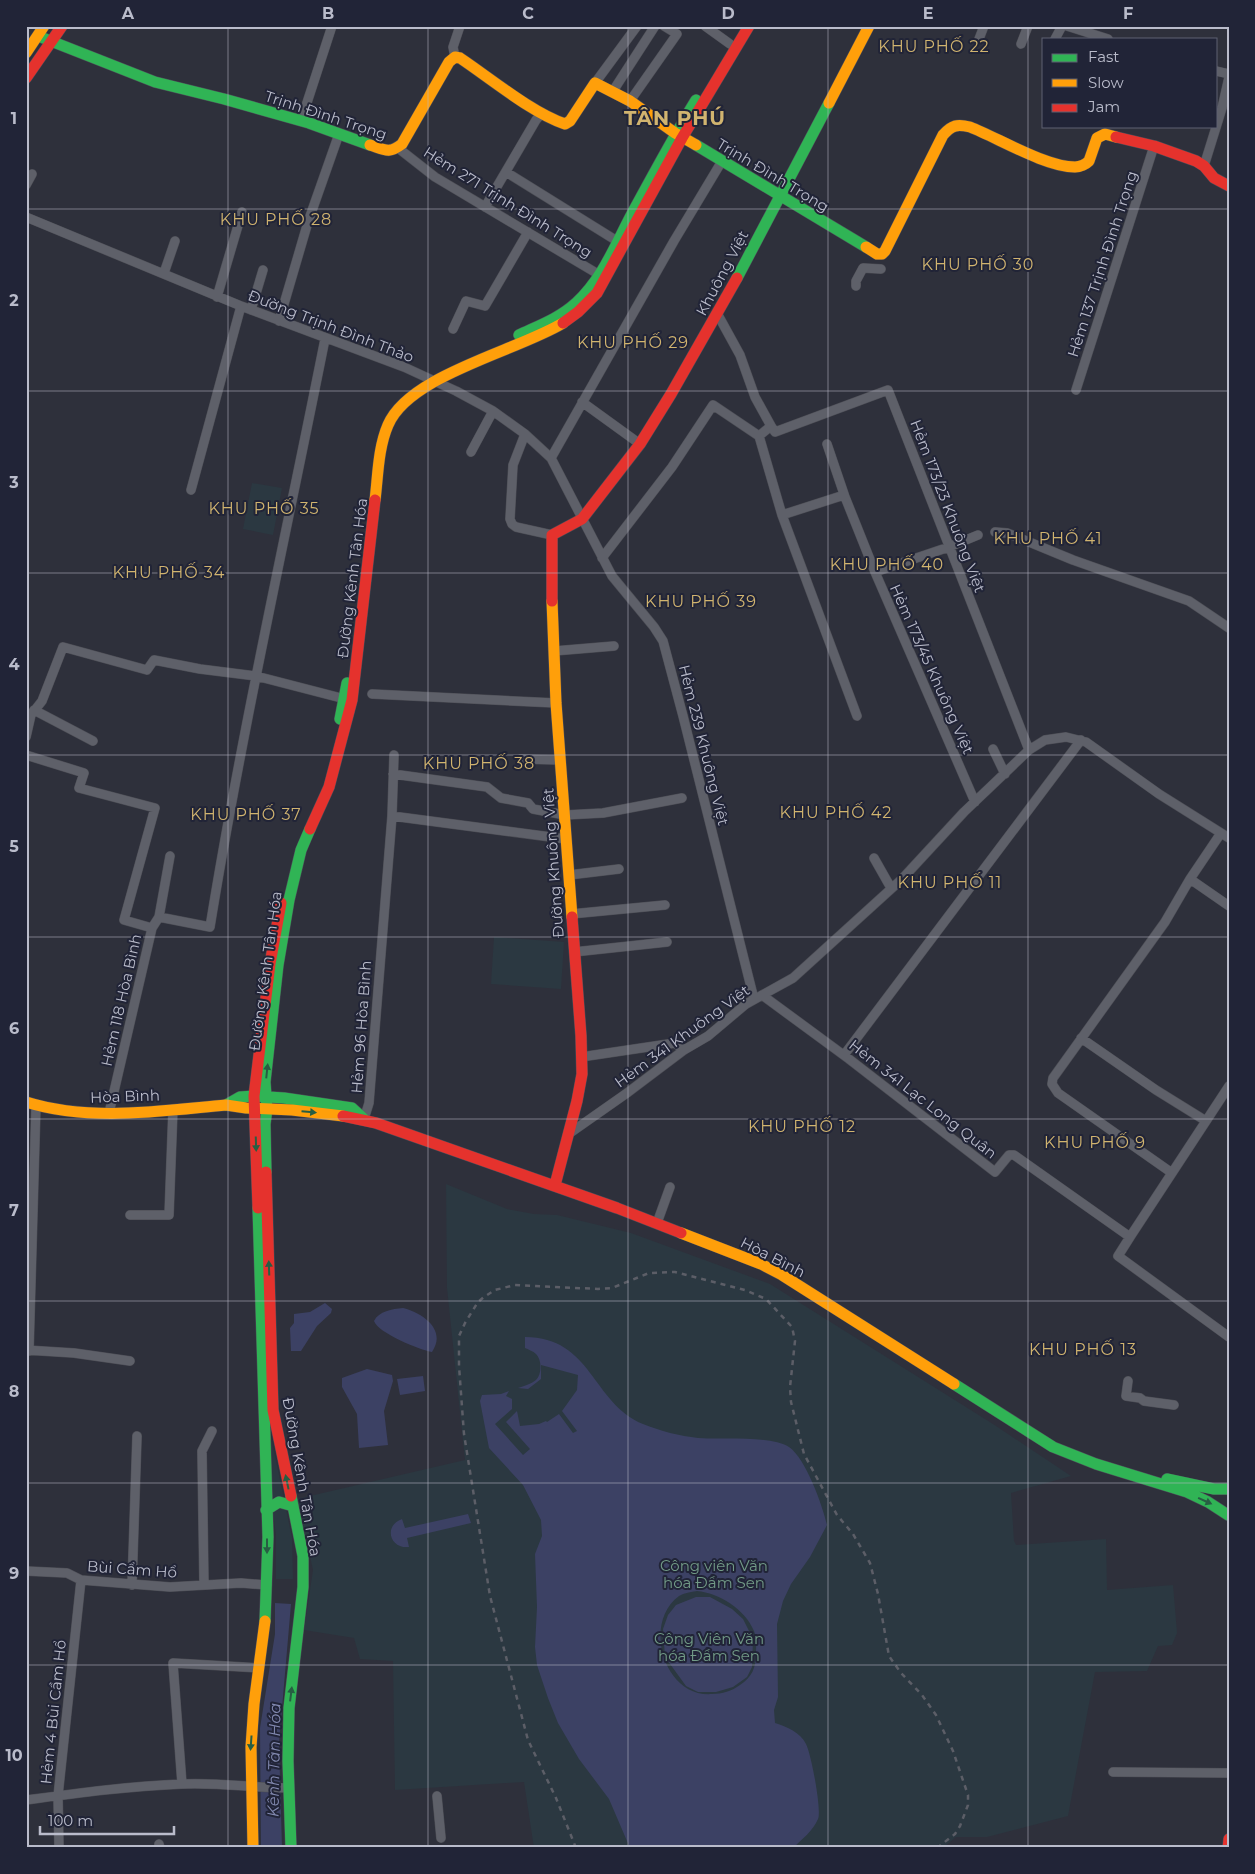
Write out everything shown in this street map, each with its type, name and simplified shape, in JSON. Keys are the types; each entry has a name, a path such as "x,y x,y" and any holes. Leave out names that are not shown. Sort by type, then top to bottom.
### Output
{"street":[{"path":"26,78 62,26"},
{"path":"301,121 332,26"},
{"path":"460,26 453,47 455,57 460,58 542,113 565,124 570,121 595,83 638,26"},
{"path":"613,91 655,26"},
{"path":"630,101 677,34 664,26"},
{"path":"705,26 730,44"},
{"name":"Đường Kênh Tân Hóa","path":"602,276 617,241 740,26"},
{"name":"Đường Kênh Tân Hóa","path":"291,1848 285,1788 289,1708 303,1579 303,1556 273,1410 265,1082 278,965 289,900 301,850 334,770 351,679 375,443 379,424 388,410 406,391 555,318 574,304 602,276 678,135 749,26"},
{"name":"Khuông Việt","path":"552,535 582,519 640,444 718,315 869,26"},
{"path":"979,39 984,26"},
{"path":"1021,44 1028,26"},
{"path":"1056,38 1062,26"},
{"path":"1067,26 1105,38"},
{"path":"26,53 41,31"},
{"name":"Trịnh Đình Trọng","path":"41,31 52,42 155,82 301,121 383,151 393,151 405,140 449,62 455,57"},
{"path":"1218,121 1229,75"},
{"name":"Trịnh Đình Trọng","path":"595,83 630,101 678,135 879,254 885,251 943,135 954,125 961,124 1049,161 1073,168 1082,166 1090,159 1095,142 1100,135 1104,134 1154,146 1196,161 1204,166 1214,178 1229,186"},
{"path":"486,207 536,120 542,113"},
{"path":"1204,166 1216,128"},
{"path":"279,321 308,222 339,134"},
{"name":"Hẻm 137 Trịnh Đình Trọng","path":"1076,390 1154,146"},
{"name":"Hẻm 271 Trịnh Đình Trọng","path":"398,148 435,177 602,276"},
{"path":"551,458 722,161"},
{"path":"506,172 617,241"},
{"path":"26,185 32,174"},
{"path":"217,297 242,212"},
{"name":"Đường Trịnh Đình Thảo","path":"27,219 164,273 217,297 404,367 493,411 525,434 551,458 582,519"},
{"path":"453,330 466,301 486,306 528,232"},
{"path":"164,273 175,241"},
{"path":"856,286 856,281 862,268 881,269"},
{"path":"251,310 263,270"},
{"path":"190,490 241,306"},
{"path":"718,315 740,354 755,397 771,426 759,436"},
{"path":"170,856 159,917 210,927 228,819 256,676 326,339"},
{"name":"Hẻm 173/23 Khuông Việt","path":"771,426 775,432 888,390 1029,750"},
{"path":"582,402 640,444"},
{"path":"602,558 672,467 713,405 759,436 782,515 857,716"},
{"path":"471,452 493,411"},
{"path":"525,434 513,465 510,519 516,527 552,535"},
{"name":"Hẻm 173/45 Khuông Việt","path":"827,444 845,497 875,572 975,802"},
{"path":"782,515 841,496 845,497"},
{"name":"Hẻm 239 Khuông Việt","path":"582,519 612,576 654,627 663,641 758,997"},
{"path":"995,532 1006,533 1073,560 1189,602 1229,628"},
{"name":"Đường Khuông Việt","path":"552,535 556,703 581,1036 582,1074 570,1133 555,1185"},
{"path":"875,572 949,548 978,535"},
{"path":"554,651 614,646"},
{"path":"26,737 30,713 42,702 63,648 146,670 154,660 200,669 256,676 348,694"},
{"name":"Đường Kênh Tân Hóa","path":"253,1848 254,1788 252,1730 265,1627 267,1585 254,1096 270,964 282,899 294,849 328,768 348,694"},
{"path":"372,694 556,703"},
{"path":"30,713 93,741"},
{"name":"Hẻm 341 Khuông Việt","path":"570,1133 684,1050 708,1036 758,997 793,978 891,888 1029,750 1045,740 1054,738 1081,740"},
{"path":"844,1055 1081,740 1159,794 1225,836 1190,879 1165,922 1053,1078 1052,1084 1053,1088 1172,1173"},
{"path":"993,749 1005,774"},
{"name":"Hẻm 96 Hòa Bình","path":"364,1119 369,1103 392,816 394,754"},
{"path":"26,755 84,773 79,788 155,808 124,920 152,928"},
{"path":"520,759 560,760"},
{"path":"393,774 487,787 501,798 528,803 533,809 564,815 602,813 682,798"},
{"path":"392,816 566,839"},
{"path":"874,858 891,888"},
{"path":"569,875 619,869"},
{"path":"1190,879 1229,906"},
{"path":"571,914 665,904"},
{"name":"Hẻm 118 Hòa Bình","path":"109,1113 152,928 159,917"},
{"path":"574,952 667,942"},
{"name":"Hẻm 341 Lạc Long Quân","path":"758,997 844,1055 995,1172 1009,1155 1014,1155 1130,1237"},
{"path":"1081,1038 1156,1090 1206,1121"},
{"path":"581,1057 675,1043 684,1050"},
{"path":"1229,1086 1118,1256 1229,1337"},
{"name":"Hòa Bình","path":"226,1105 240,1097 266,1096 352,1108 364,1119"},
{"path":"31,1104 27,1350 74,1353 130,1362"},
{"name":"Hòa Bình","path":"31,1104 74,1112 109,1113 226,1105 240,1108 336,1114 364,1119 555,1185 739,1255 782,1275 1060,1451 1148,1478"},
{"path":"130,1215 169,1215 173,1109"},
{"path":"657,1223 670,1187"},
{"path":"1128,1381 1126,1396 1140,1398 1144,1401 1174,1405"},
{"path":"204,1585 202,1451 212,1431"},
{"path":"132,1585 137,1436"},
{"path":"1148,1478 1161,1478 1214,1489 1229,1489"},
{"path":"1148,1478 1210,1503 1228,1516"},
{"path":"1228,1516 1229,1500"},
{"path":"266,1510 276,1502 293,1506"},
{"name":"Bùi Cẩm Hổ","path":"26,1571 67,1573 81,1580 132,1585 170,1587 241,1583 267,1585"},
{"name":"Hẻm 4 Bùi Cầm Hổ","path":"59,1848 58,1796 81,1580"},
{"path":"182,1784 173,1663 259,1668"},
{"path":"1113,1772 1229,1773"},
{"path":"26,1800 182,1784 285,1788"},
{"path":"437,1796 441,1838"},
{"path":"1228,1848 1229,1839"}],"green space":[{"path":"252,483 282,488 273,535 243,529"},
{"path":"494,937 564,942 561,989 491,984"},
{"name":"Công viên Văn hóa Đầm Sen","path":"446,1184 507,1209 534,1214 557,1215 631,1233 770,1284 993,1424 1071,1476 1011,1493 1014,1541 1016,1545 1106,1539 1107,1590 1173,1585 1177,1633 1172,1645 1158,1646 1147,1671 1095,1672 1068,1816 987,1837 956,1837 943,1848 534,1848 524,1782 395,1790 393,1661 360,1659 354,1638 304,1630 313,1570 297,1499 465,1460 447,1288"},
{"path":"269,1427 292,1538 293,1579 276,1579 276,1535 265,1452"}],"water":[{"path":"325,1303 332,1309 331,1313 317,1326 301,1351 291,1351 290,1328 294,1323 294,1314 310,1312"},
{"path":"403,1308 425,1318 435,1330 437,1337 432,1352 391,1336 377,1326 374,1321 382,1313"},
{"path":"525,1337 547,1340 565,1348 578,1359 612,1402 626,1414 643,1424 677,1435 691,1437 758,1439 781,1443 795,1453 807,1471 827,1525 810,1557 791,1584 783,1601 777,1624 778,1697 774,1710 775,1723 797,1733 806,1744 811,1758 819,1814 818,1819 807,1835 793,1848 630,1848 609,1799 579,1759 558,1723 537,1665 535,1647 537,1607 535,1554 542,1536 541,1520 523,1485 489,1448 480,1401 482,1395 501,1394 509,1391 506,1396 512,1399 512,1409 495,1424 523,1455 530,1449 506,1422 517,1411 520,1426 547,1422 559,1414 573,1433 577,1431 562,1411 577,1390 578,1375 541,1365 541,1379 528,1389 518,1388 536,1380 540,1371 538,1357 534,1352 525,1348","holes":["705,1592 722,1599 738,1609 750,1623 756,1636 755,1663 750,1675 737,1687 712,1694 695,1692 681,1684 671,1672 664,1657 661,1640 662,1623 668,1608 679,1596 685,1593"]},
{"path":"367,1369 392,1375 393,1381 384,1411 388,1445 359,1448 357,1414 342,1387 342,1378"},
{"path":"423,1376 425,1391 400,1395 397,1379"},
{"path":"468,1514 471,1523 407,1538 409,1547 402,1547 397,1544 391,1536 392,1527 402,1519 405,1528"},
{"name":"Công Viên Văn hóa Đầm Sen","path":"696,1597 710,1597 732,1609 743,1619 753,1639 752,1667 747,1677 733,1687 716,1692 698,1692 686,1686 665,1657 663,1629 668,1615 676,1605"},
{"name":"Kênh Tân Hóa","path":"275,1603 291,1604 279,1743 282,1848 261,1848 260,1728 275,1634"}],"railway":[{"path":"576,1848 556,1798 528,1740 490,1596 464,1434 459,1366 459,1336 478,1302 495,1290 515,1285 612,1288 649,1273 675,1272 745,1290 766,1299 792,1327 795,1341 790,1387 791,1402 804,1454 837,1515 853,1534 870,1563 878,1594 889,1656 901,1673 922,1695 936,1715 953,1751 968,1795 968,1805 960,1826 955,1834 937,1848"}],"traffic: fast":[{"path":"38,36 155,82 309,123 370,145"},
{"path":"519,335 563,313 576,303 594,283 696,100"},
{"path":"737,278 829,103"},
{"path":"696,145 866,247"},
{"path":"340,719 347,683"},
{"path":"266,1172 265,1124 267,1109 265,1082 278,965 289,900 301,850 310,829"},
{"path":"226,1105 240,1097 284,1098 352,1108 364,1119"},
{"path":"258,1208 268,1537 265,1621"},
{"path":"954,1384 1053,1447 1096,1464 1187,1492 1208,1502 1228,1515"},
{"path":"1167,1479 1214,1489 1229,1489"},
{"path":"291,1496 303,1556 303,1587 289,1708 288,1761 291,1848"},
{"path":"266,1510 279,1502 293,1506"}],"traffic: slow":[{"path":"26,53 44,26"},
{"path":"829,103 869,26"},
{"path":"370,145 383,150 390,150 402,144 449,62 455,57 460,58 525,104 565,124 570,121 595,83 630,101 675,133 696,145"},
{"path":"866,247 877,254 882,254 885,251 943,135 952,127 970,127 1036,157 1063,166 1075,167 1089,161 1097,138 1105,134 1116,137"},
{"path":"375,500 382,443 388,425 400,407 418,392 440,378 563,323"},
{"path":"552,601 556,703 572,917"},
{"path":"26,1102 75,1112 151,1112 226,1105 343,1116"},
{"path":"681,1233 761,1264 782,1275 954,1384"},
{"path":"253,1848 251,1747 254,1704 265,1621"}],"traffic: jam":[{"path":"26,78 62,26"},
{"path":"563,323 578,312 597,293 682,138 749,26"},
{"path":"1116,137 1154,146 1196,161 1204,166 1214,178 1229,186"},
{"path":"552,601 552,535 582,519 640,444 671,394 737,278"},
{"path":"310,829 329,787 352,700 375,500"},
{"path":"258,1208 254,1096 270,964 281,903"},
{"path":"555,1185 577,1101 582,1074 572,917"},
{"path":"343,1116 376,1123 617,1208 681,1233"},
{"path":"266,1172 273,1410 291,1496"},
{"path":"1228,1848 1229,1839"}],"district":[{"name":"KHU PHỐ 22","path":"934,46"},
{"name":"TÂN PHÚ","path":"675,118"},
{"name":"KHU PHỐ 28","path":"276,219"},
{"name":"KHU PHỐ 30","path":"978,264"},
{"name":"KHU PHỐ 29","path":"633,342"},
{"name":"KHU PHỐ 35","path":"264,508"},
{"name":"KHU PHỐ 41","path":"1048,538"},
{"name":"KHU PHỐ 40","path":"887,564"},
{"name":"KHU PHỐ 34","path":"169,572"},
{"name":"KHU PHỐ 39","path":"701,601"},
{"name":"KHU PHỐ 38","path":"479,763"},
{"name":"KHU PHỐ 42","path":"836,812"},
{"name":"KHU PHỐ 37","path":"246,814"},
{"name":"KHU PHỐ 11","path":"950,882"},
{"name":"KHU PHỐ 12","path":"802,1126"},
{"name":"KHU PHỐ 9","path":"1095,1142"},
{"name":"KHU PHỐ 13","path":"1083,1349"}]}
